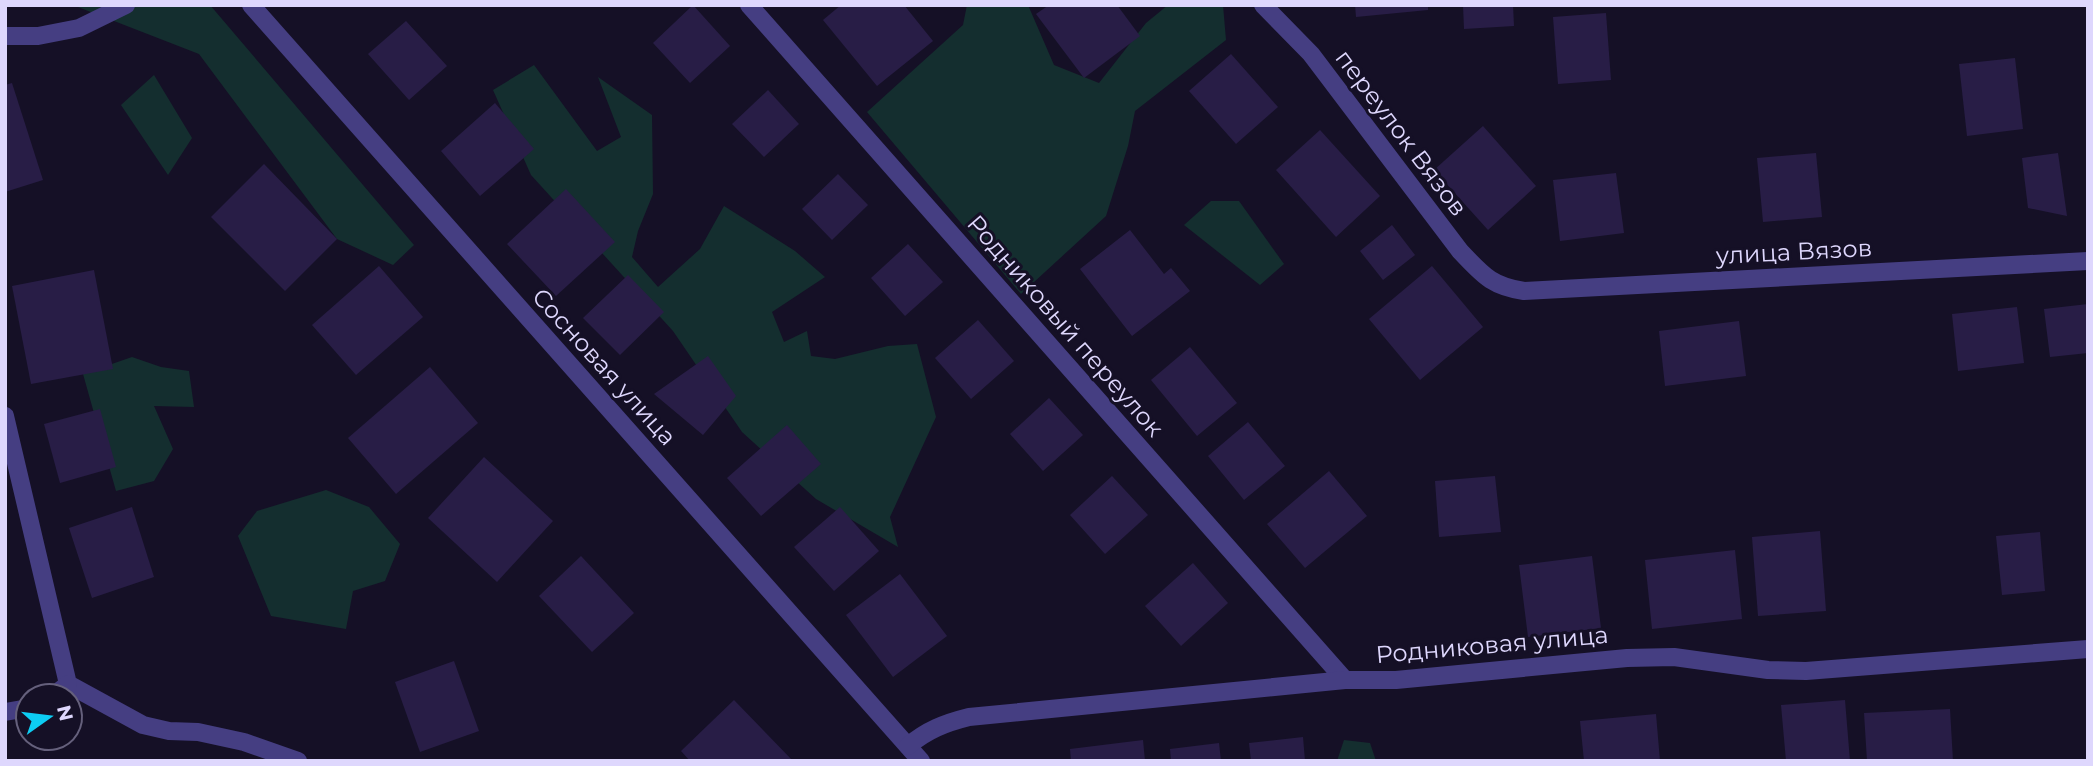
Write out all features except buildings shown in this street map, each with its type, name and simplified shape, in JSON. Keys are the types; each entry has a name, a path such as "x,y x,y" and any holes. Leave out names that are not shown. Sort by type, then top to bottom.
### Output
{"street":[{"path":"5,36 38,36 79,28 125,5"},
{"name":"Сосновая улица","path":"251,5 921,761"},
{"name":"Родниковый переулок","path":"749,5 1345,680"},
{"name":"переулок Вязов","path":"1264,5 1311,54 1460,251 1484,276 1503,288"},
{"name":"улица Вязов","path":"1503,288 1524,291 2088,261"},
{"path":"5,416 68,682"},
{"name":"Родниковая улица","path":"908,746 944,723 969,717 1345,680 1396,680 1627,658 1674,657 1768,670 1806,671 2088,649"},
{"path":"84,693 143,725 169,731 198,732 244,742 298,761"}],"green space":[{"path":"61,5 210,5 414,245 393,265 337,239 199,54 78,7"},
{"path":"967,5 1028,5 1054,65 1099,83 1146,23 1168,5 1223,5 1226,40 1135,111 1128,146 1106,216 1021,294 867,112 963,25"},
{"path":"534,65 597,151 621,137 598,77 652,115 653,194 638,231 632,257 658,287 700,249 724,206 795,251 825,277 772,312 784,342 807,331 811,356 835,359 888,346 917,344 936,417 890,517 898,547 816,499 742,432 673,331 531,175 493,90"},
{"path":"154,75 192,138 168,175 121,105"},
{"path":"1211,201 1239,201 1284,264 1260,285 1184,225"},
{"path":"132,357 161,367 189,371 194,407 154,406 173,449 154,481 116,491 83,374"},
{"path":"326,490 369,507 400,544 385,581 353,591 346,629 271,616 238,536 257,511"},
{"path":"1344,740 1370,743 1376,761 1337,761"}]}
